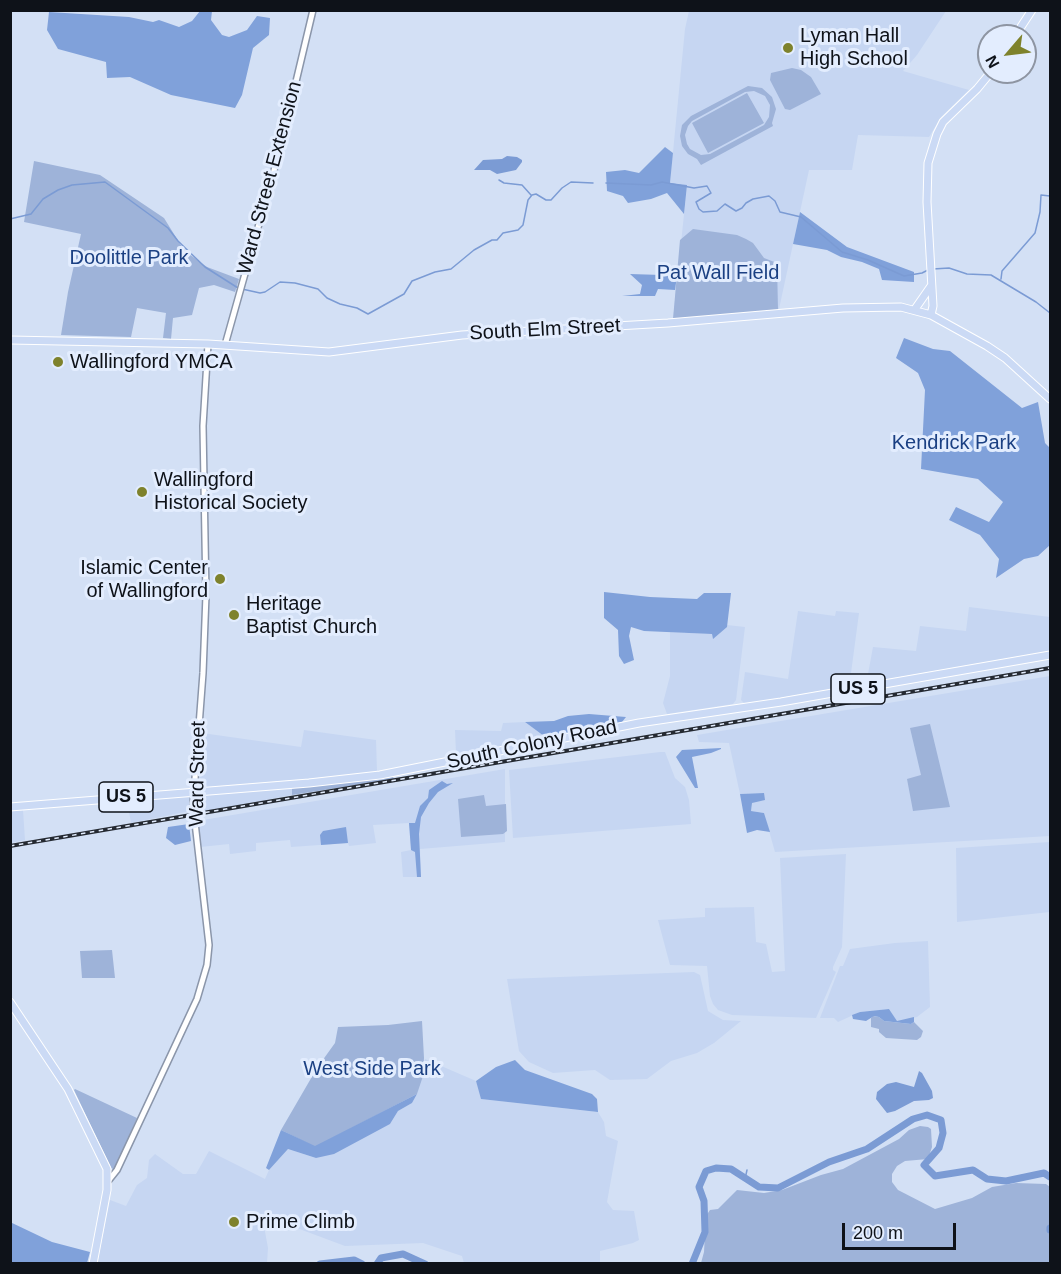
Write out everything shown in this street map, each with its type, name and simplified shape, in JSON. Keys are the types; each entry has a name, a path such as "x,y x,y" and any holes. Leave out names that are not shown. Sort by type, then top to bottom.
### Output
{"main road":[{"path":"1023,24 1032,10"},
{"path":"931,315 933,306 927,177 932,146 943,122 981,84"},
{"path":"915,309 931,286"},
{"name":"South Elm Street","path":"10,340 208,344 329,352 462,335 685,322 891,306 915,309 931,315 995,351 1050,399"},
{"name":"South Colony Road","path":"10,807 335,781 380,775 639,723 791,701 1050,655"},
{"path":"10,1002 68,1089 107,1169 109,1180 93,1263"}],"street":[{"name":"Ward Street Extension","path":"225,345 280,149 313,10"},
{"name":"Ward Street","path":"109,1180 117,1170 197,999 207,965 209,945 193,811 206,595 203,426 208,344"}],"shaded area":[{"path":"689,11 946,11 917,55 903,71 969,90 941,117 929,137 858,135 852,170 809,170 779,309 673,319 687,186 670,183 685,29"},
{"path":"507,156 522,160 516,170 497,174 490,170 474,170 483,160 502,159"},
{"path":"969,607 1050,617 1050,651 745,704 741,700 745,672 788,679 798,611 835,616 836,611 859,613 851,673 868,674 873,647 916,651 920,626 966,631"},
{"path":"727,625 745,627 736,700 733,704 667,714 663,703 670,676 670,632 712,634 713,638"},
{"path":"1050,676 1050,836 775,852 764,813 751,811 752,803 764,793 740,794 729,743 699,742 697,735"},
{"path":"525,722 548,739 463,756 456,753 455,730 501,731 503,723"},
{"path":"304,730 376,740 377,771 200,788 198,785 202,733 301,747"},
{"path":"665,752 675,778 685,787 689,800 691,824 513,838 509,770"},
{"path":"505,769 505,842 420,849 421,877 403,877 401,852 411,850 409,823 373,825 376,843 291,847 290,840 256,843 256,851 230,854 229,844 200,847 197,821"},
{"path":"292,788 292,795 196,813 196,799 200,795"},
{"path":"190,796 190,811 131,823 127,801"},
{"path":"23,810 25,840 11,843 11,811"},
{"path":"1050,842 1050,912 957,922 956,848"},
{"path":"846,854 842,947 833,967 836,972 816,1018 732,1015 718,1010 710,996 707,966 670,965 658,920 705,917 705,908 754,907 756,942 766,944 772,972 785,971 780,858"},
{"path":"928,941 930,1007 917,1017 897,1022 889,1009 860,1012 838,1022 834,1018 820,1018 840,966 843,966 850,949"},
{"path":"694,972 700,975 708,1011 723,1020 741,1021 714,1043 697,1053 671,1061 647,1079 610,1080 595,1070 553,1073 529,1062 519,1051 507,979"},
{"path":"425,1059 476,1081 482,1099 598,1112 604,1122 606,1136 618,1141 607,1202 613,1210 634,1211 639,1240 600,1251 600,1263 464,1263 462,1256 423,1243 345,1246 262,1215 268,1248 267,1263 97,1264 110,1200 126,1206 137,1185 147,1178 149,1160 155,1154 183,1174 196,1174 209,1151 265,1179 269,1170 288,1149 316,1158 390,1124 398,1111 412,1103 417,1094"},
{"path":"919,1071 932,1091 933,1098 914,1101 887,1113 876,1099 877,1092 887,1084 896,1082 914,1087"}],"green space":[{"path":"200,11 212,11 211,20 222,35 229,37 247,30 257,16 270,18 269,35 253,48 242,95 235,108 171,95 130,77 107,78 106,62 58,49 47,30 49,12 129,17 153,22 159,20 179,27 192,21"},
{"path":"792,68 801,70 811,77 821,94 790,110 785,109 770,80 771,73"},
{"path":"748,86 762,88 772,97 776,109 773,126 701,165 682,146 680,136 682,125 691,116","holes":["754,91 765,96 770,105 769,117 764,125 710,154 701,155 690,149 685,135 692,121 745,92"]},
{"path":"747,93 764,123 708,153 692,123"},
{"path":"665,147 673,153 670,183 687,185 684,214 667,193 651,199 628,203 623,196 607,191 606,172 625,170 639,173"},
{"name":"Doolittle Park","path":"34,161 100,175 164,218 189,254 207,267 239,279 235,292 214,285 199,288 192,315 173,318 171,339 163,338 166,313 137,308 131,337 61,335 81,234 24,222"},
{"path":"800,212 847,247 914,272 914,282 882,280 879,269 862,262 841,257 827,250 793,244"},
{"name":"Pat Wall Field","path":"693,229 737,235 753,243 764,258 777,263 778,310 673,319 680,240"},
{"path":"678,269 675,290 658,289 655,296 622,296 640,294 642,285 630,274 662,275"},
{"name":"Kendrick Park","path":"904,338 933,349 950,351 1022,408 1038,402 1045,443 1050,448 1050,545 1038,556 1024,559 996,578 999,559 980,535 949,520 956,507 989,522 1003,502 978,479 921,469 925,390 918,373 896,358"},
{"path":"604,592 697,599 704,593 731,593 727,627 713,639 712,634 644,631 631,627 629,636 634,660 624,664 619,656 618,630 604,618"},
{"path":"589,714 626,717 622,722 548,739 525,722 554,721 568,716"},
{"path":"930,724 950,807 913,811 907,779 921,775 910,728"},
{"path":"721,748 711,753 692,757 698,788 695,788 676,757 682,750"},
{"path":"393,777 394,779 292,795 292,788"},
{"path":"442,781 447,784 453,783 438,792 421,817 419,834 421,877 417,877 415,852 411,850 409,823 415,823 420,806 428,798 429,790"},
{"path":"764,793 765,800 752,803 751,811 764,813 770,832 757,830 747,833 740,794"},
{"path":"484,795 486,806 506,804 507,831 503,834 461,837 458,799"},
{"path":"189,824 191,841 175,845 166,838 168,827"},
{"path":"346,827 348,843 321,845 320,835 323,831"},
{"path":"112,950 115,978 82,978 80,951"},
{"path":"889,1009 897,1021 914,1017 914,1022 911,1024 884,1021 874,1016 866,1021 853,1019 852,1015 860,1012"},
{"path":"873,1016 884,1021 911,1024 914,1022 923,1031 921,1037 917,1040 886,1038 879,1032 879,1029 871,1027"},
{"name":"West Side Park","path":"422,1021 423,1076 417,1094 315,1147 281,1130 317,1068 335,1043 338,1027"},
{"path":"515,1060 525,1070 592,1094 597,1099 598,1112 481,1099 476,1081 496,1067"},
{"path":"75,1089 137,1118 115,1170 111,1168"},
{"path":"417,1094 412,1103 398,1111 390,1124 334,1154 316,1158 288,1149 269,1170 266,1168 281,1130 315,1146"},
{"path":"920,1126 931,1129 932,1147 928,1159 905,1161 897,1166 892,1174 892,1182 898,1190 935,1209 972,1198 992,1187 1016,1183 1046,1184 1050,1187 1050,1263 701,1263 704,1252 706,1216 710,1210 718,1209 737,1190 764,1193 782,1190 843,1169 899,1139 909,1130"},
{"path":"10,1222 52,1242 90,1252 87,1263 11,1263"}],"waterway":[{"path":"499,180 504,183 522,185 531,195"},
{"path":"10,219 31,214 43,199 58,190 72,185 105,182 168,228 205,267 238,288"},
{"path":"242,289 260,293 280,282 295,283 318,289 327,298 368,314 404,294 412,281 435,272 451,269 474,250 492,240 497,240 503,233 518,230 523,225 528,200 532,195 536,194 546,200 551,200 571,182 593,183"},
{"path":"606,183 651,185 662,182 694,188 707,186 711,193 696,202 703,212 717,211 725,204 736,211 753,199 769,196 775,201 780,212 801,217 842,252 868,260 904,276 928,270"},
{"path":"1001,279 1002,271 1035,233 1041,195 1050,196"},
{"path":"933,269 949,268 967,274 991,275 1050,313"},
{"path":"692,1264 705,1232 704,1201 699,1187 706,1171 716,1168 731,1169 759,1187 778,1188 829,1162 867,1149 913,1119 927,1115 941,1120 943,1133 939,1148 924,1165 935,1176 973,1170 987,1179 1006,1181 1044,1173 1050,1177"},
{"path":"745,1179 747,1170"},
{"path":"377,1264 381,1258 403,1254 425,1264"},
{"path":"320,1264 354,1260 362,1264"}],"railway":[{"path":"10,846 1050,668"}],"place":[{"name":"Lyman Hall High School","path":"788,48"},
{"name":"Wallingford YMCA","path":"58,362"},
{"name":"Wallingford Historical Society","path":"142,492"},
{"name":"Islamic Center of Wallingford","path":"220,579"},
{"name":"Heritage Baptist Church","path":"234,615"},
{"name":"Prime Climb","path":"234,1222"}]}
